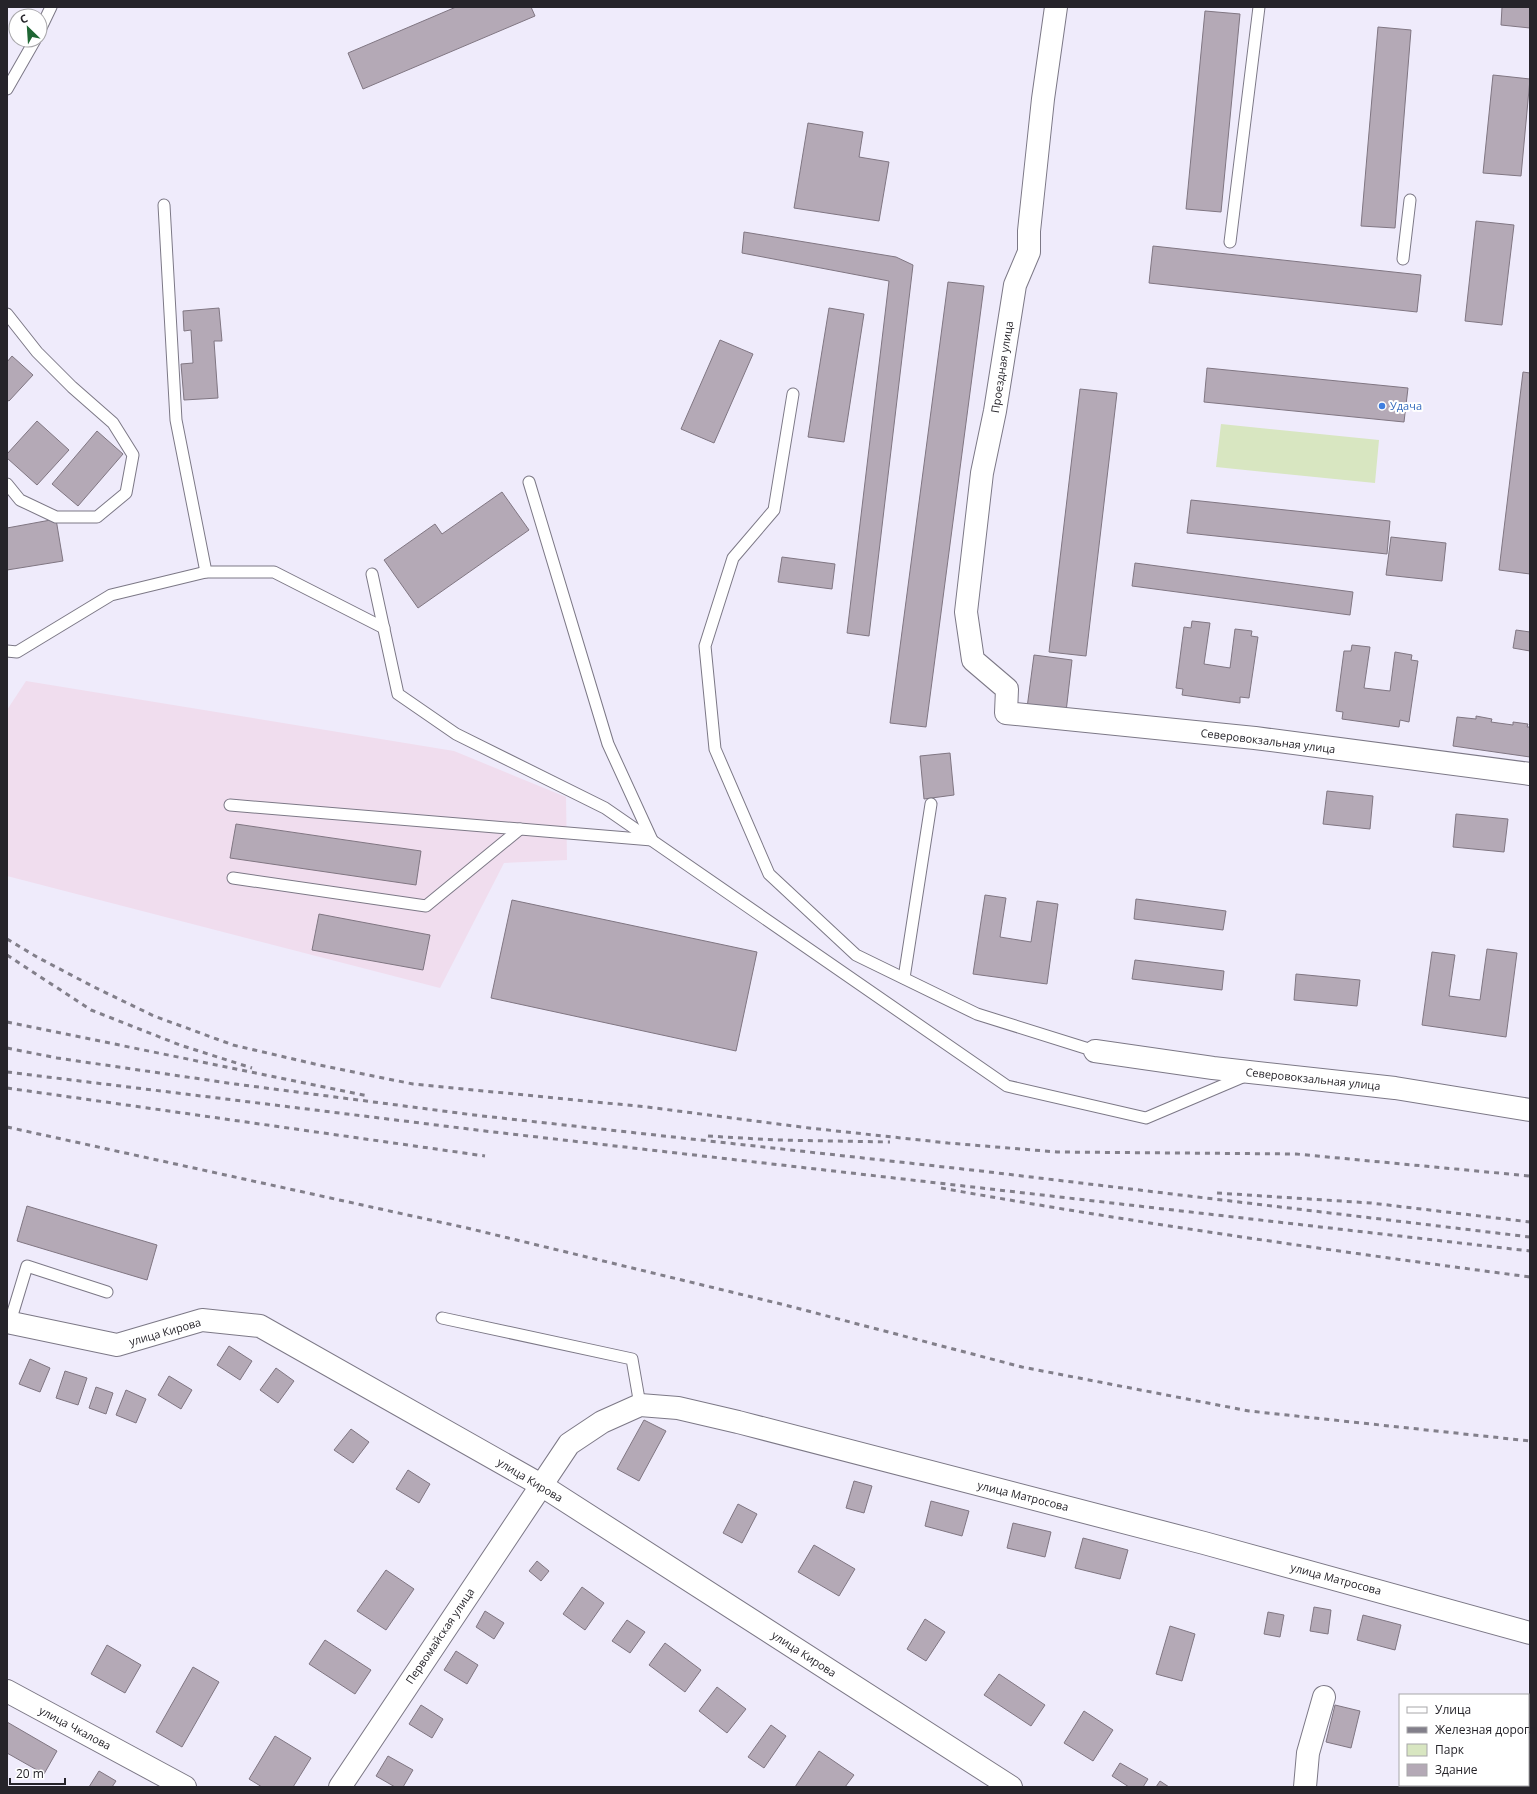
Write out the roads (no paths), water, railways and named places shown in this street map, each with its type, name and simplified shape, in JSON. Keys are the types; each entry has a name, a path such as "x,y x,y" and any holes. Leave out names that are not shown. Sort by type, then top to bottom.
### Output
{"street":[{"name":"Проездная улица","path":"1006,713 1007,689 973,660 966,612 982,473 995,411 1015,285 1030,252 1029,223 1043,99 1056,7"},
{"name":"Северовокзальная улица","path":"1006,713 1255,738 1530,774"},
{"name":"Северовокзальная улица","path":"1095,1051 1253,1073 1395,1088 1530,1110"},
{"name":"улица Кирова","path":"9,1322 117,1345 202,1320 260,1326 541,1485 1011,1787"},
{"name":"улица Матросова","path":"541,1485 569,1444 602,1422 640,1405 678,1408 738,1422 1204,1543 1530,1632"},
{"name":"Первомайская улица","path":"340,1787 541,1485"},
{"name":"улица Чкалова","path":"7,1691 185,1787"},
{"path":"1305,1787 1308,1753 1324,1697"}],"lane":[{"path":"1230,242 1259,7"},
{"path":"7,89 30,48"},
{"path":"1402,259 1410,200"},
{"path":"164,205 176,420 206,572"},
{"path":"7,314 37,352 72,387 113,423 133,455 126,493 97,517 56,517 20,500 7,484"},
{"path":"792,394 774,510 733,558 705,646 715,749 769,874 856,955 976,1014 1095,1051"},
{"path":"529,482 608,744 652,840"},
{"path":"7,651 16,652 111,595 206,572 274,572 384,628"},
{"path":"372,574 398,694 456,734 605,808 1007,1086 1146,1118 1253,1073"},
{"path":"904,978 931,804"},
{"path":"230,805 652,840"},
{"path":"233,878 426,906 520,829"},
{"path":"9,1322 27,1266 108,1292"},
{"path":"442,1318 632,1359 640,1405"}],"railway":[{"path":"7,939 37,957 94,987 154,1016 233,1045 319,1065 413,1084 647,1107 809,1128 948,1143 1057,1152 1296,1154 1530,1176"},
{"path":"7,955 91,1010 180,1045 252,1068"},
{"path":"7,1022 368,1096"},
{"path":"7,1048 57,1058 235,1084 474,1115 981,1171 1530,1237"},
{"path":"7,1072 485,1131 1530,1251"},
{"path":"7,1088 485,1156"},
{"path":"7,1127 467,1228 785,1305 1022,1367 1249,1411 1530,1441"},
{"path":"708,1136 776,1140 890,1142"},
{"path":"941,1188 1235,1236 1530,1277"},
{"path":"1217,1193 1371,1203 1530,1222"}],"place":[{"name":"Удача","path":"1382,406"}]}
